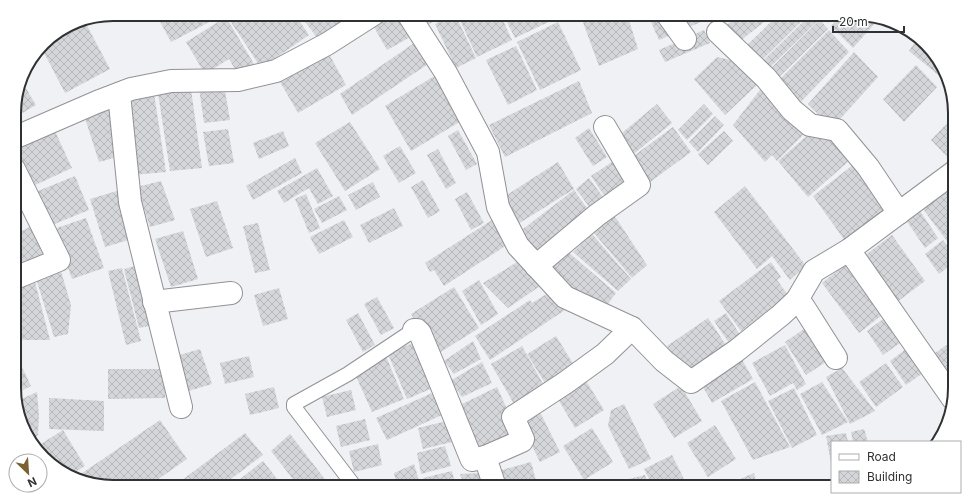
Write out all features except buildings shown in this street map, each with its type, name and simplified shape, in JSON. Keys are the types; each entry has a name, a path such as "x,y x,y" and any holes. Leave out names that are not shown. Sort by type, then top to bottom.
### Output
{"street":[{"path":"21,135 96,102 131,89 171,81 238,80 276,71 327,44 363,21"},
{"path":"413,21 446,73 488,152 498,207 518,246 565,296 632,328 664,361 691,382 736,351 781,316 797,300 814,271 849,250 948,176"},
{"path":"672,21 685,38"},
{"path":"718,32 766,78 792,110 810,125 837,130 868,167 899,213"},
{"path":"119,94 130,202 181,407"},
{"path":"536,266 597,215 639,185 605,127"},
{"path":"21,183 59,260 21,276"},
{"path":"849,250 948,393"},
{"path":"154,302 230,293"},
{"path":"797,300 803,306 836,358"},
{"path":"414,330 417,330 420,333 471,458 474,460 486,457 522,441 523,439 513,417 565,383 605,354 632,328"},
{"path":"486,457 493,480"}],"lane":[{"path":"350,480 294,407 294,404 348,374 414,330"}]}
